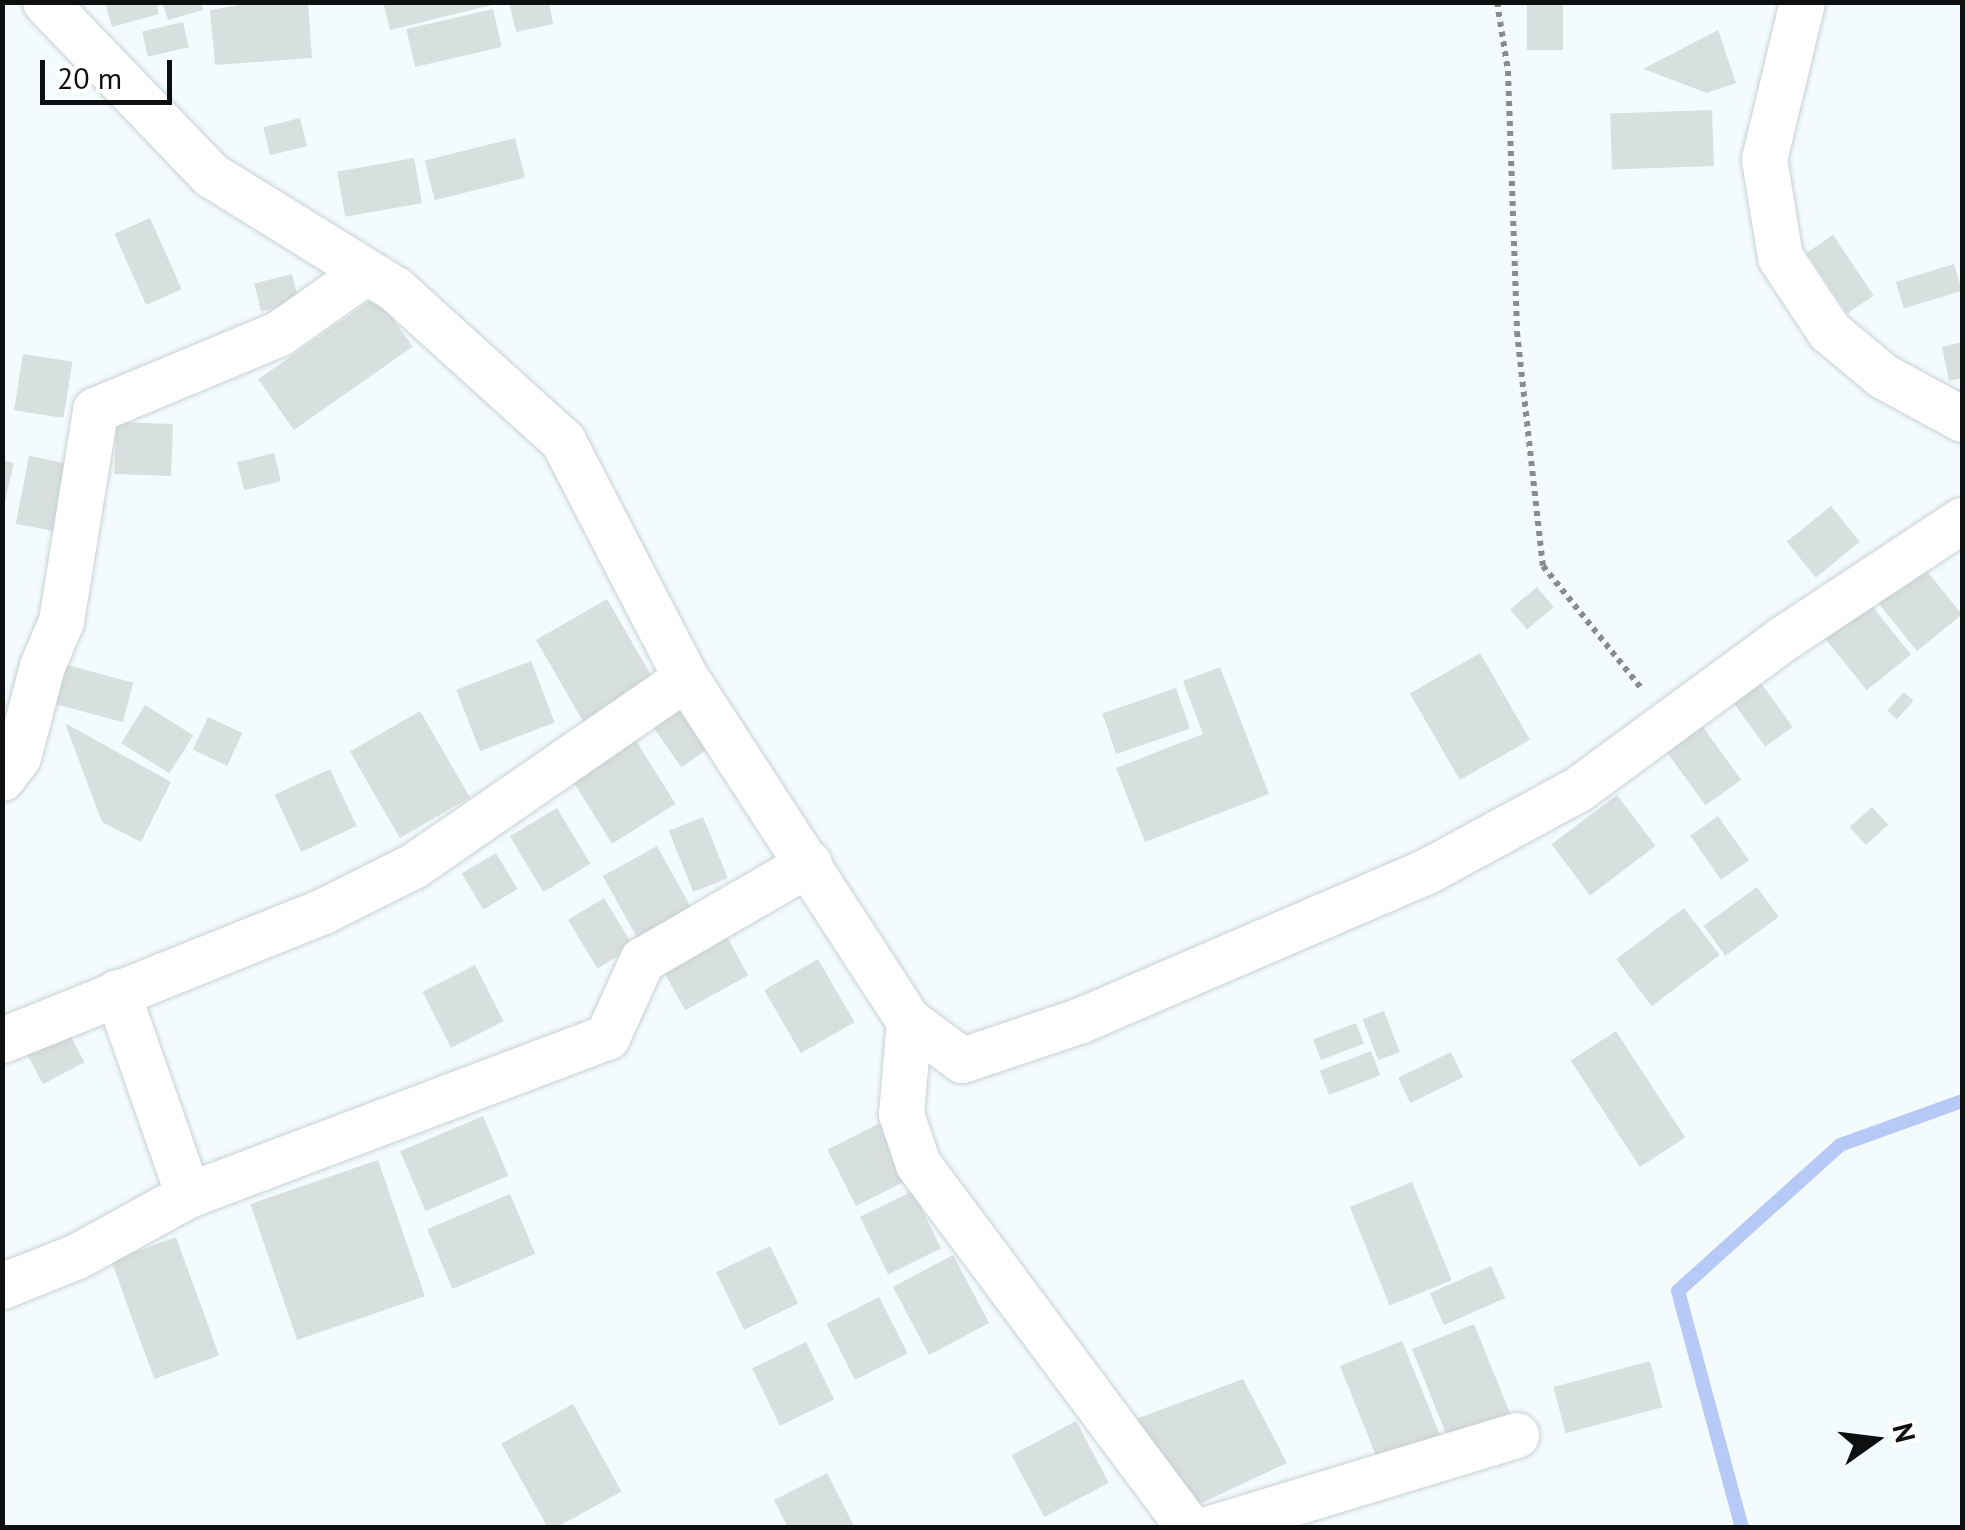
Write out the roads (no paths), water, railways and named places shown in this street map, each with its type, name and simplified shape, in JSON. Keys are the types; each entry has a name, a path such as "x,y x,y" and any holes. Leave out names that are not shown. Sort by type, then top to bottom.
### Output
{"street":[{"path":"45,2 211,175 395,289 562,441 686,678 908,1021 962,1060 1081,1020 1425,872 1578,789 1667,720 1962,520"},
{"path":"1802,2 1764,159 1780,258 1828,331 1883,376 1962,419"},
{"path":"2,778 18,756 22,660 62,620 95,410 278,334 366,272"},
{"path":"2,1040 323,911 413,866 686,678"},
{"path":"2,1286 78,1256 188,1196 608,1037 642,960 809,863"},
{"path":"117,992 188,1196"},
{"path":"908,1021 901,1114 918,1164 1190,1528"},
{"path":"1210,1528 1516,1435"}],"waterway":[{"path":"1742,1528 1678,1291 1840,1145 1962,1101"}]}
